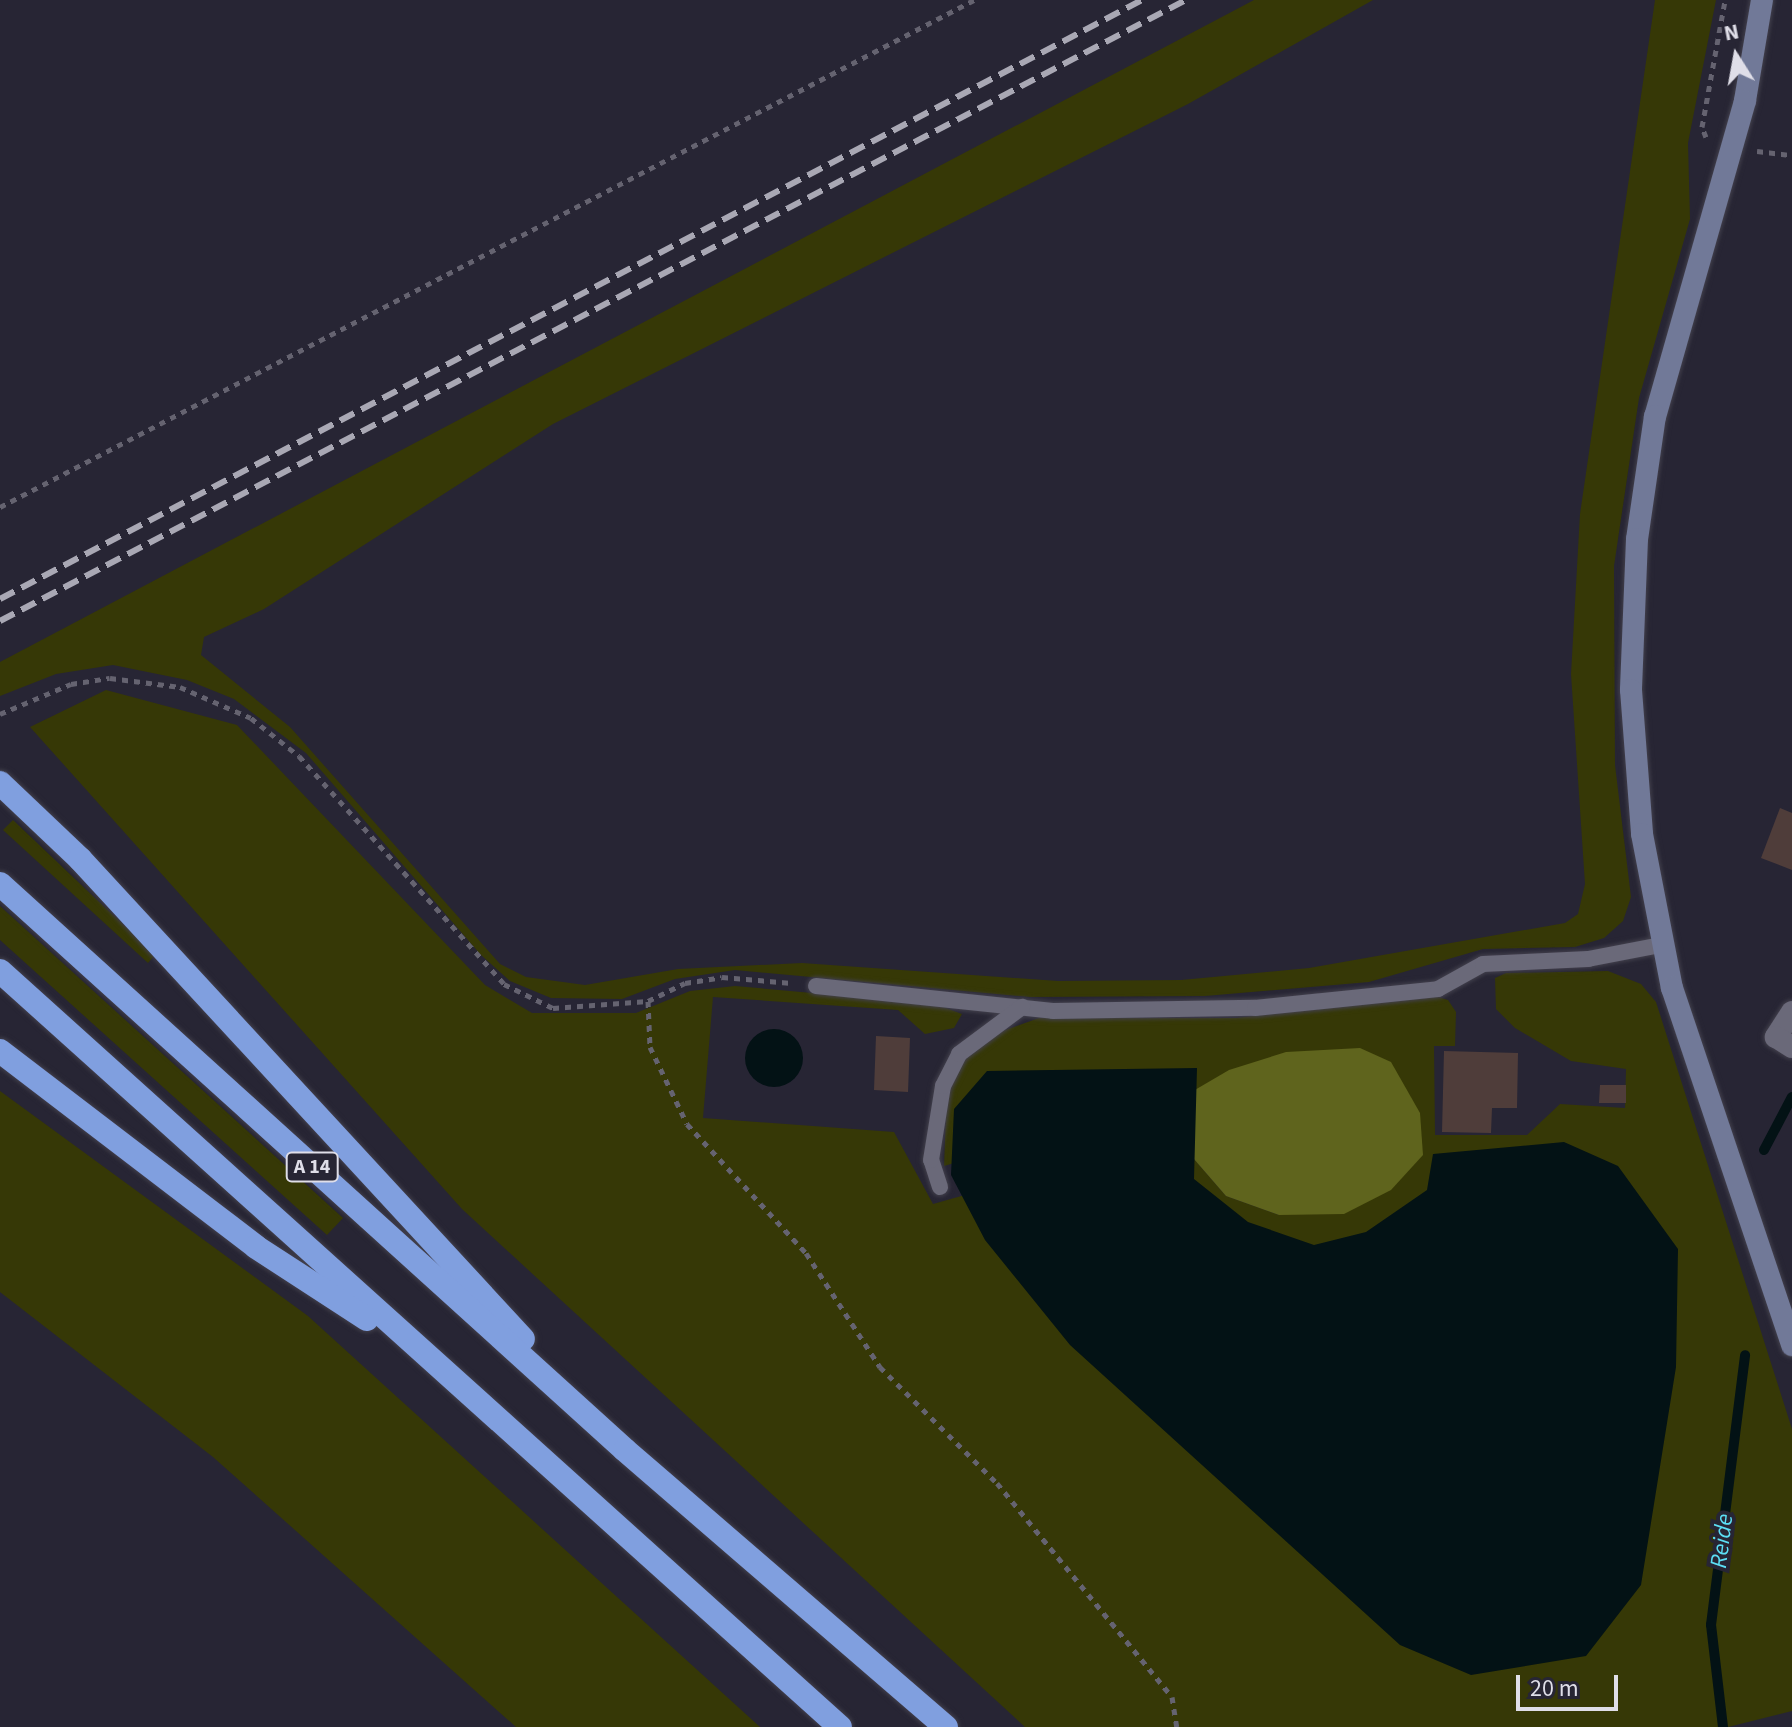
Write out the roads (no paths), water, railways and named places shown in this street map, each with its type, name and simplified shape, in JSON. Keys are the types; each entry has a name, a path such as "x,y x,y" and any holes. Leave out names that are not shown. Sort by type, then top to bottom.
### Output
{"highway":[{"path":"0,783 80,859 625,1450"},
{"name":"A 14","path":"0,884 625,1450 946,1727"},
{"path":"0,971 840,1727"},
{"path":"0,1051 256,1247 429,1359"}],"main road":[{"path":"1762,0 1733,146 1672,344 1637,539 1633,741 1661,945 1701,1085 1792,1345"}],"street":[{"path":"1792,1012 1776,1037 1792,1047"}],"lane":[{"path":"816,986 1022,1007 1255,1008 1438,989 1483,964 1588,959 1661,945"},
{"path":"940,1187 931,1160 943,1086 959,1054 1022,1007"}],"waterway":[{"name":"Reide","path":"1764,1150 1792,1097"},
{"name":"Reide","path":"1723,1727 1711,1625 1745,1355"}],"railway":[{"path":"0,599 1142,0"},
{"path":"0,621 1186,0"}]}
